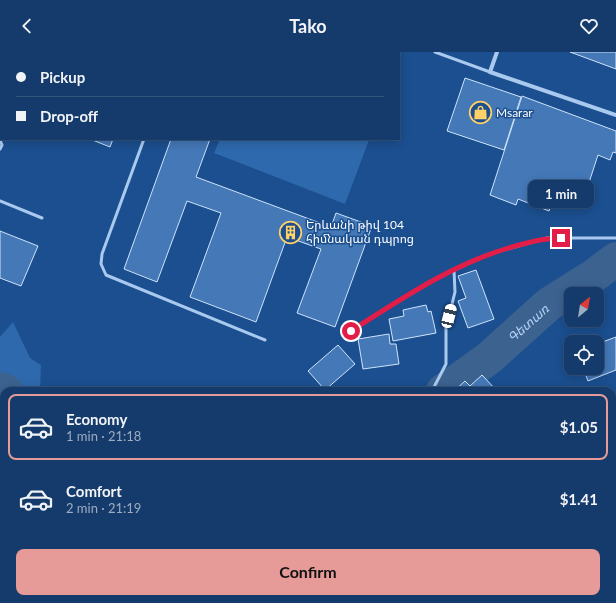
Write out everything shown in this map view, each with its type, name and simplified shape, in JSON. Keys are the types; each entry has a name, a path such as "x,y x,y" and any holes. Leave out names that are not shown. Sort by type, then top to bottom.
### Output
{"street":[{"path":"497,52 490,72 616,115"}],"lane":[{"path":"435,52 490,72"},
{"path":"0,140 2,145 0,149"},
{"path":"144,140 102,254 101,264 106,275 265,340"},
{"path":"0,201 42,218"},
{"path":"351,331 426,284 486,255 546,238 616,238"},
{"path":"434,387 446,364 446,328 455,292 454,270"}],"shaded area":[{"path":"220,140 369,140 345,204 214,153"},
{"path":"13,322 30,358 41,365 40,387 0,387 0,337"}],"building":[{"path":"570,52 616,52 616,69"},
{"path":"465,78 521,97 504,150 447,131"},
{"path":"522,96 616,131 616,153 613,152 610,160 598,155 583,201 556,192 549,211 518,199 516,205 490,195"},
{"path":"92,140 113,140 110,147"},
{"name":"Երևանի թիվ 104 հիմնական դպրոց","path":"171,140 210,140 196,177 331,227 336,213 372,226 335,327 297,313 321,249 287,237 256,322 190,297 221,213 187,201 157,282 124,269"},
{"path":"0,231 38,246 21,286 0,278"},
{"path":"476,270 494,319 468,328 458,301 466,298 458,276"},
{"path":"426,305 428,312 431,311 436,333 393,341 389,319 404,316 403,310"},
{"path":"389,334 390,344 396,344 399,364 363,369 358,339"},
{"path":"616,337 616,370 604,375 604,341"},
{"path":"338,345 355,364 328,387 322,387 308,371"},
{"path":"482,375 493,387 458,387 465,381 470,386"},
{"path":"586,375 603,375 588,381"}],"waterway":[{"name":"Գետառ","path":"449,387 489,358 549,304 592,277 616,259"}],"place":[{"name":"Msarar","path":"480,113"},
{"name":"Երևանի թիվ 104 հիմնական դպրոց","path":"291,232"}],"route":[{"path":"351,331 426,284 486,255 506,248 546,238 561,238"}]}
